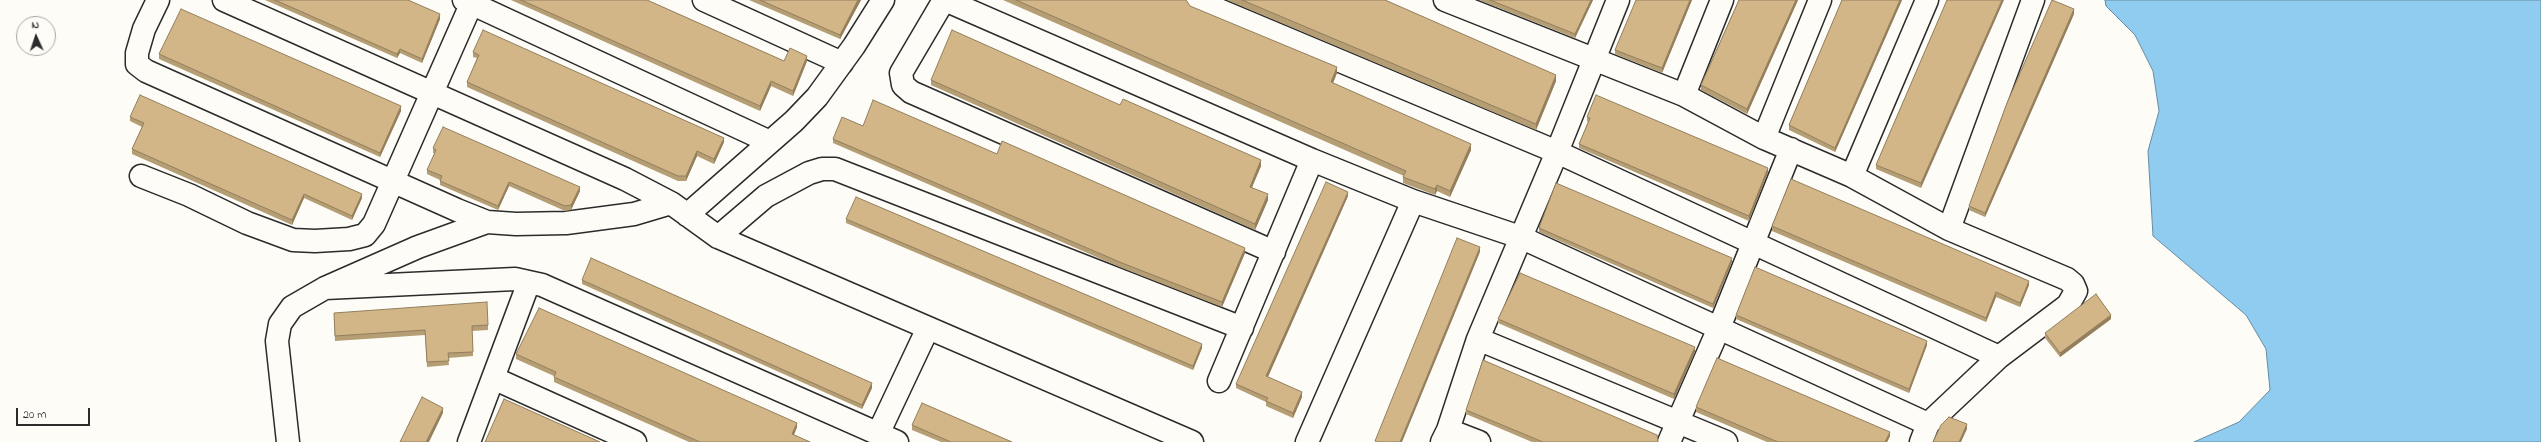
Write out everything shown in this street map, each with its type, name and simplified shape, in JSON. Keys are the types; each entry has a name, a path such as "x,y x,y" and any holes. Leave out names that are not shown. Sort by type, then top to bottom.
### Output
{"street":[{"path":"158,0 144,29 137,53 137,64 146,71 392,182 487,222 516,224 566,224 679,209 770,142 817,97 842,63 883,0"},
{"path":"224,0 625,179 679,209 718,237 1192,442"},
{"path":"704,0 842,63"},
{"path":"1274,252 911,92 903,84 901,73 945,0 1312,160 1413,201 1520,237 1719,328 1924,433 1999,357 2068,305 2076,291 2073,284 2063,277 1949,229 1852,176 1764,138 1684,95 1445,0"},
{"path":"1194,0 1557,152 1999,357"},
{"path":"1479,442 1445,436 1478,339 1595,60 1618,0"},
{"path":"1684,95 1722,0"},
{"path":"1764,138 1820,0"},
{"path":"1852,176 1927,0"},
{"path":"1949,229 2033,0"},
{"path":"141,176 273,234 293,240 316,242 349,239 365,235 374,224 432,92 469,1 770,142"},
{"path":"1669,442 1719,328 1752,242 1791,150"},
{"path":"1219,381 1312,160"},
{"path":"718,237 766,196 809,173 822,169 835,170 1242,328"},
{"path":"1307,442 1413,201"},
{"path":"288,442 277,341 280,324 292,307 325,288 418,247 487,222"},
{"path":"325,288 484,279 515,279 542,285 879,437 928,328"},
{"path":"469,442 528,282"},
{"path":"1478,339 1726,442"},
{"path":"493,378 636,442"}],"water":[{"path":"2105,0 2541,0 2541,442 2194,442 2239,422 2270,390 2266,349 2246,315 2153,236 2148,151 2159,111 2153,71 2135,35 2106,6"}],"building":[{"path":"275,0 408,0 440,14 422,59 400,49 397,54"},
{"path":"521,0 647,0 784,61 790,48 807,56 793,91 771,81 760,106"},
{"path":"760,0 858,0 840,35"},
{"path":"1016,0 1186,0 1190,6 1337,67 1331,82 1471,144 1450,191 1437,185 1435,189 1403,177 1406,171"},
{"path":"1242,0 1385,0 1556,75 1536,124"},
{"path":"1490,0 1591,0 1575,34"},
{"path":"1636,0 1690,0 1662,68 1615,50"},
{"path":"1739,0 1796,0 1747,109 1701,85"},
{"path":"1842,0 1900,0 1835,148 1789,125"},
{"path":"1947,0 2002,0 1921,183 1876,165"},
{"path":"2052,0 2074,9 1985,213 1969,206 2007,103"},
{"path":"181,9 401,106 380,153 159,54"},
{"path":"483,30 724,138 714,159 697,151 686,176 678,176 467,82 479,55 473,52"},
{"path":"952,30 1120,105 1123,99 1261,160 1250,187 1268,194 1255,224 931,80"},
{"path":"140,95 362,194 352,216 304,194 292,220 132,149 144,123 130,117"},
{"path":"1596,95 1768,168 1749,216 1579,144 1590,118 1587,117"},
{"path":"873,100 997,154 1002,141 1245,248 1222,302 1122,263 833,139 842,117 863,126"},
{"path":"443,127 580,187 571,205 565,206 509,182 498,206 440,181 442,176 427,170 436,150 433,148"},
{"path":"1791,179 2029,281 2020,303 1996,292 1986,318 1772,226"},
{"path":"1326,182 1348,192 1266,376 1302,392 1293,413 1266,401 1268,398 1236,384"},
{"path":"1556,183 1732,258 1713,304 1539,228"},
{"path":"856,197 1202,344 1193,366 846,219"},
{"path":"1457,238 1480,247 1400,442 1377,442 1375,441"},
{"path":"591,258 872,383 862,405 582,280"},
{"path":"1755,267 1927,341 1909,389 1736,315"},
{"path":"1520,273 1695,347 1674,394 1498,319"},
{"path":"2096,294 2111,315 2060,353 2045,333"},
{"path":"487,302 488,325 472,326 473,352 448,353 449,361 427,362 425,330 335,336 334,313"},
{"path":"539,308 797,423 792,434 810,442 700,442 554,377 556,372 516,354"},
{"path":"1717,358 1890,432 1885,442 1778,442 1696,407"},
{"path":"1483,360 1657,435 1658,442 1543,442 1466,410"},
{"path":"422,397 443,408 426,442 400,442"},
{"path":"504,399 600,442 485,442"},
{"path":"922,403 1012,442 951,442 912,425"},
{"path":"1949,417 1967,424 1959,442 1933,442 1941,425"}]}
